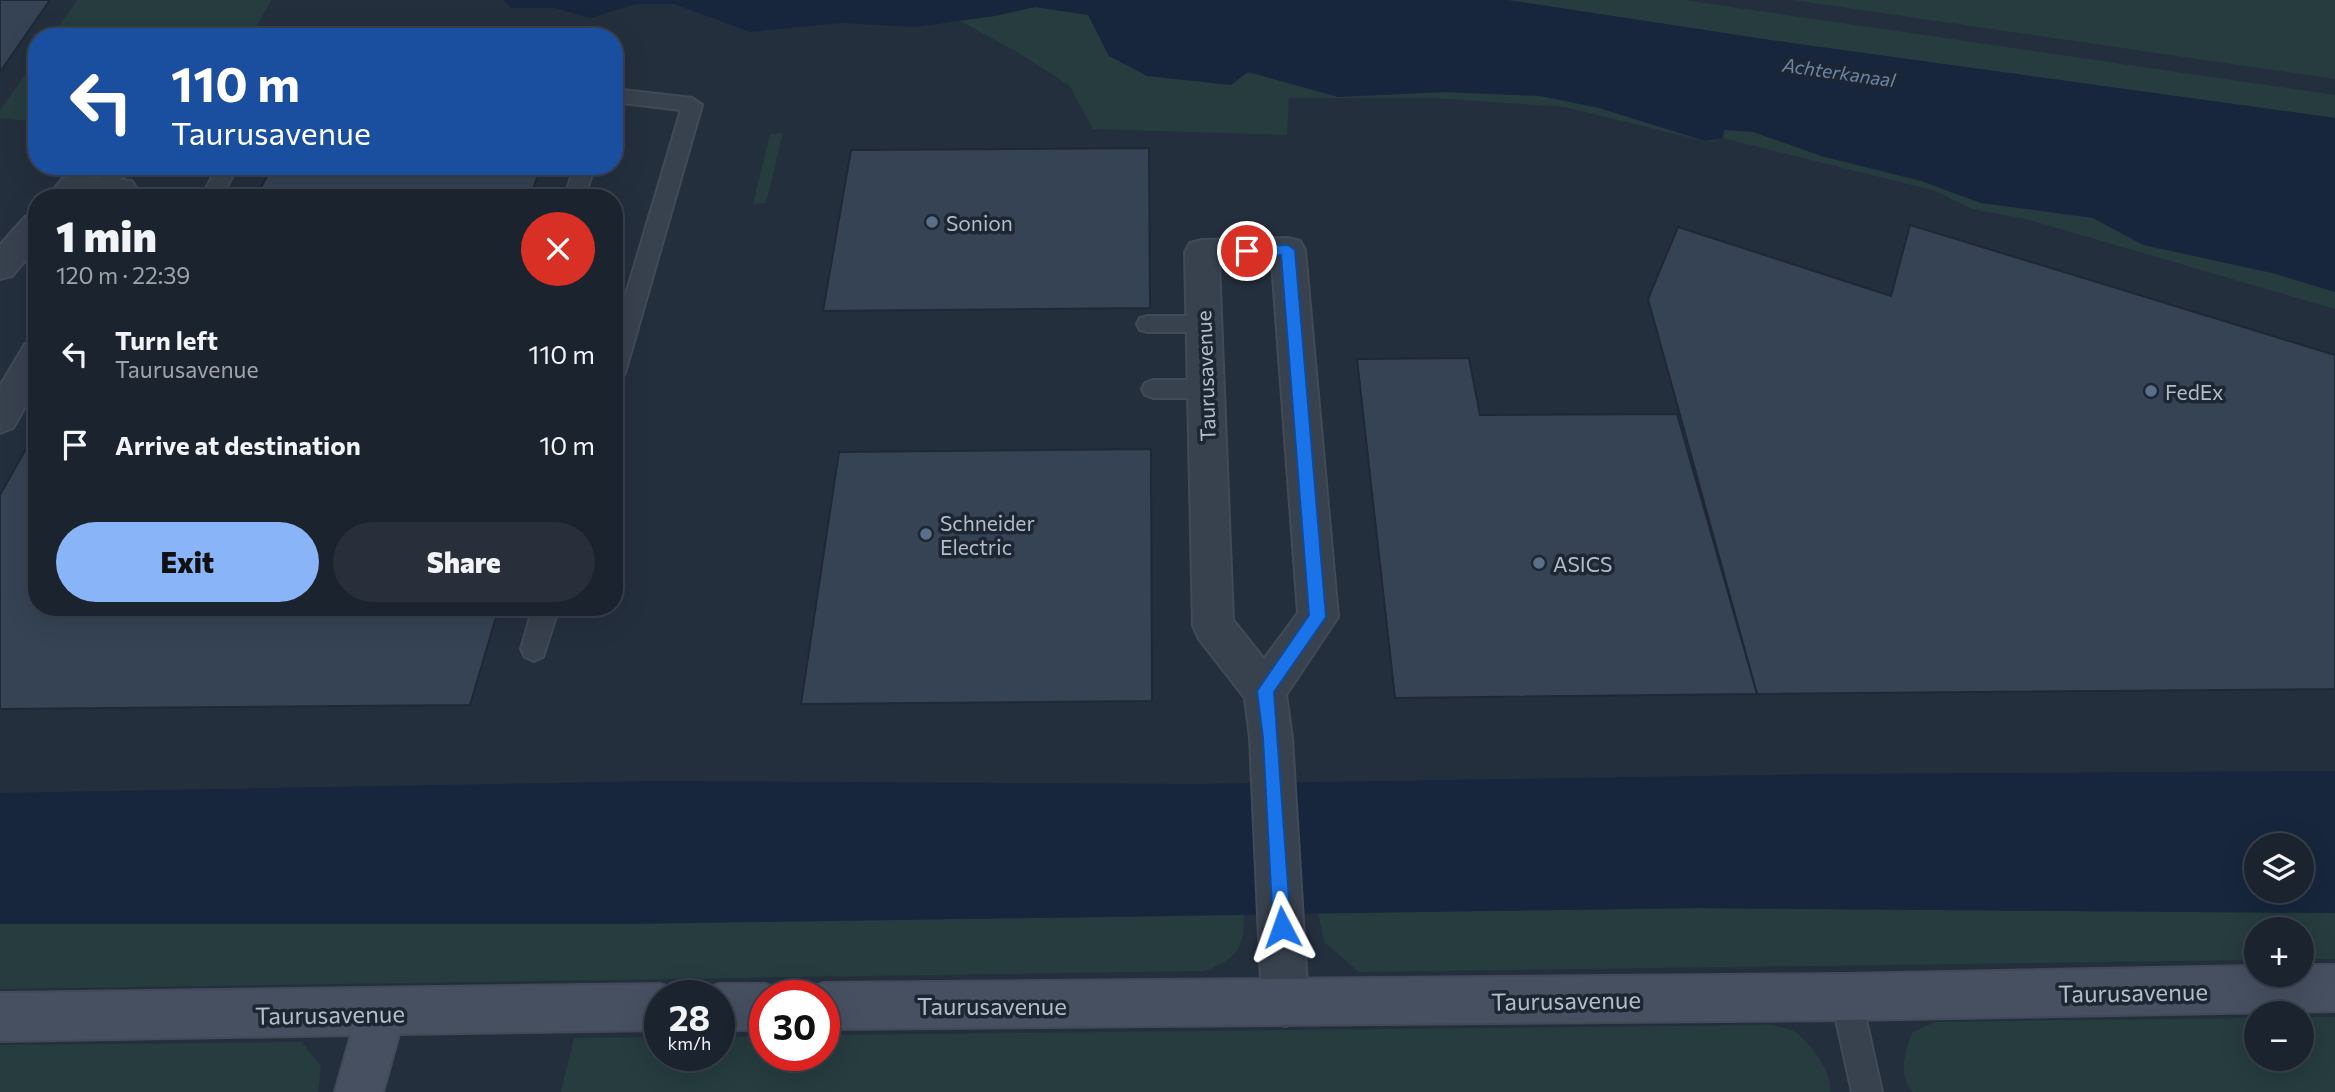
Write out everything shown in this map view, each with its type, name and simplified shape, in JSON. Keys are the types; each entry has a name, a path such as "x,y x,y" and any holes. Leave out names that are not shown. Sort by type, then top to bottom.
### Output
{"main road":[{"name":"Taurusavenue","path":"840,1006 1846,997 2335,988"},
{"name":"Taurusavenue","path":"0,1017 381,1014 644,1007"},
{"path":"359,1092 381,1014"}],"street":[{"path":"0,267 28,236"},
{"name":"Taurusavenue","path":"1288,250 1318,617 1265,691 1213,626 1204,324 1202,252 1288,250"},
{"path":"0,418 28,370"},
{"path":"1265,691 1285,1003"}],"lane":[{"path":"623,96 692,105 623,342"},
{"path":"1147,324 1204,324"},
{"path":"1153,389 1206,389"},
{"path":"534,649 543,616"},
{"path":"1846,997 1867,1092"}],"green space":[{"path":"77,0 272,0 255,28 57,28"},
{"path":"1021,0 2060,180 2335,280 2335,309 2026,219 1972,209 1936,191 1723,138 1708,142 1565,107 1433,98 1289,98 1287,135 1093,129 1069,85 1017,52 960,21"},
{"path":"1507,0 1684,0 2335,95 2335,118 1784,42"},
{"path":"1793,0 2335,0 2335,79"},
{"path":"28,71 28,121 0,118 0,110"},
{"path":"783,133 766,203 753,204 770,134"},
{"path":"1697,908 2335,913 2335,959 2314,959 2314,917 2244,917 2244,960 1359,972 1324,942 1318,913"},
{"path":"1244,915 1242,937 1236,951 1225,961 1205,971 0,989 0,924 621,924"},
{"path":"2314,1017 2335,1017 2335,1092 1913,1092 1905,1078 1907,1047 1913,1032 1935,1022 2244,1018 2244,1071 2314,1071"},
{"path":"1771,1025 1795,1032 1804,1039 1825,1069 1830,1092 561,1092 574,1038 644,1037 644,1071 735,1071 735,1037 749,1036 749,1071 840,1071 840,1035"},
{"path":"302,1042 321,1066 318,1092 0,1092 0,1045"}],"water":[{"name":"Achterkanaal","path":"504,0 1507,0 1784,42 2335,118 2335,292 2272,273 2143,245 2093,218 1981,203 1921,181 1821,156 1753,132 1724,130 1723,138 1705,141 1599,108 1540,96 1445,92 1338,97 1248,72 1231,85 1147,76 1109,56 1088,15 1035,7 995,16 914,27 842,23 750,32 674,4 636,4 590,18 555,8 511,8"},
{"path":"2335,771 2335,913 1697,908 621,924 0,924 0,793 655,781 1198,784 1820,774"}],"building":[{"path":"0,0 50,0 28,28 0,72"},
{"path":"1149,148 1150,308 823,311 851,150"},
{"path":"268,175 538,175 533,189 260,189"},
{"path":"1910,225 2335,355 2335,689 1757,694 1648,299 1678,227 1891,296"},
{"path":"1469,358 1480,415 1677,414 1757,694 1395,698 1357,359"},
{"path":"28,445 28,616 496,616 470,705 0,709 0,495"},
{"path":"1151,449 1152,701 801,704 839,452"}],"place":[{"name":"Sonion","path":"932,222"},
{"name":"FedEx","path":"2151,391"},
{"name":"Schneider Electric","path":"926,534"},
{"name":"ASICS","path":"1539,563"}],"route":[{"path":"1247,251 1288,250 1318,617 1265,691 1271,738 1282,927"}]}
